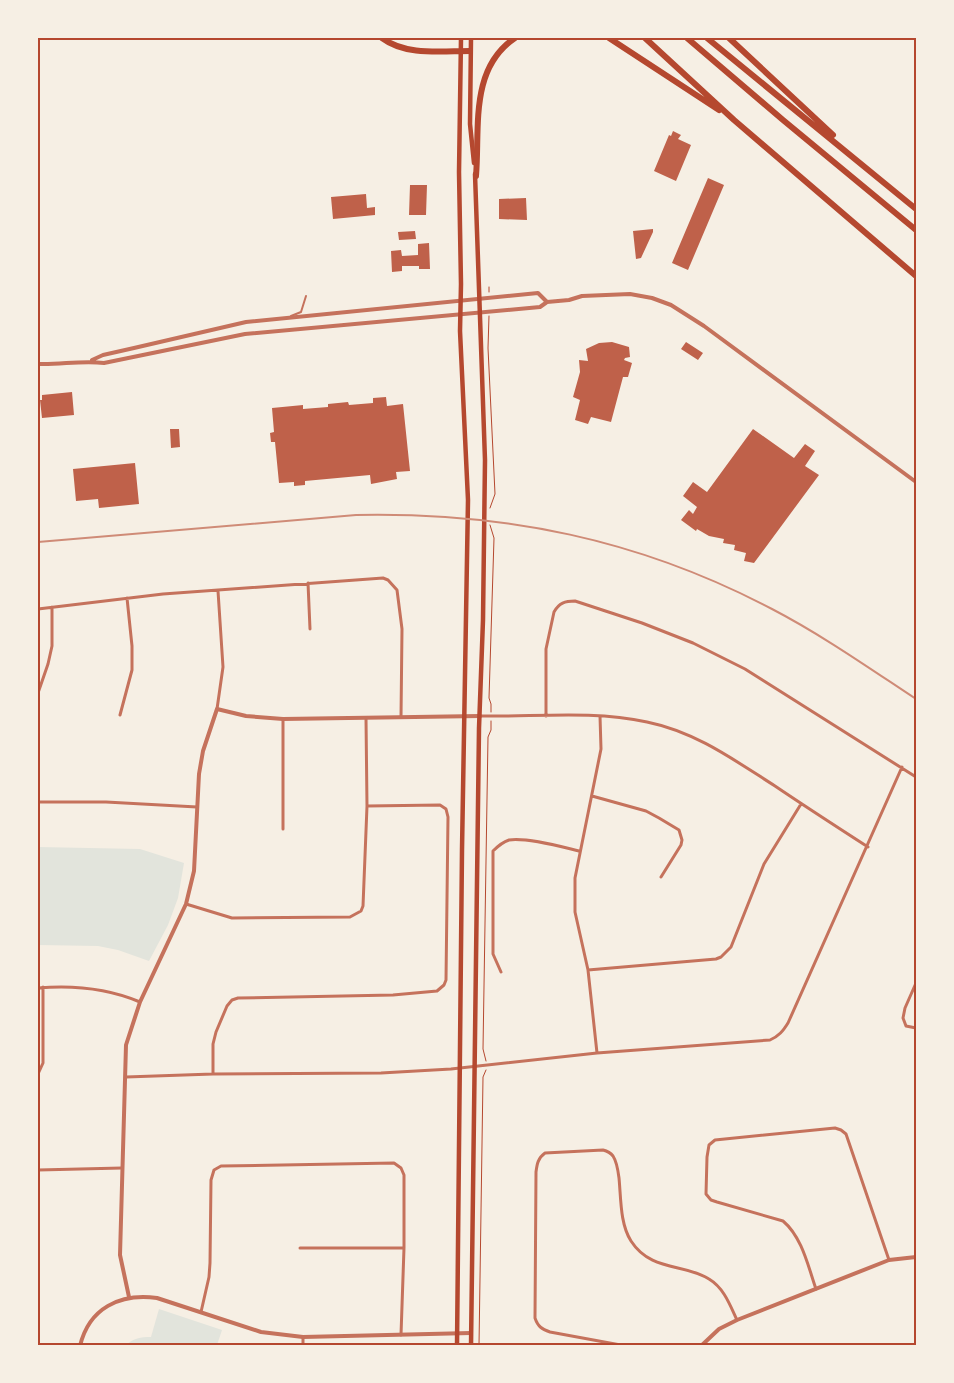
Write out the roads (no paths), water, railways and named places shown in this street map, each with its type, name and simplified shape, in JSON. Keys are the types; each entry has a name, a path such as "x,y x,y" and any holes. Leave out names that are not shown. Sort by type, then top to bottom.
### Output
{"highway":[{"path":"382,38 399,47 412,50 470,51"},
{"path":"476,176 479,103 484,79 498,54 516,38"},
{"path":"609,38 734,120"},
{"path":"645,38 734,120 916,276"},
{"path":"687,38 916,230"},
{"path":"707,38 916,209"},
{"path":"729,38 879,178"}],"main road":[{"path":"458,1346 468,500 460,314 461,38"},
{"path":"471,38 470,124 476,176 485,460 471,1346"}],"street":[{"path":"90,361 103,355 230,324 538,293 547,302"},
{"path":"38,364 66,364 90,361 104,363 190,344 254,333 540,307 547,302 569,300 582,296 630,294 652,298 671,305 704,326 916,482"},
{"path":"38,609 163,594 383,578 388,580 397,590 402,629 401,717"},
{"path":"308,583 310,629"},
{"path":"129,1297 120,1255 126,1045 140,1002 186,904 194,872 199,774 203,750 217,709 223,667 218,591"},
{"path":"120,715 132,670 128,598"},
{"path":"546,716 546,649 554,612 561,604 567,601 575,601 642,623 710,652 773,685 916,776"},
{"path":"38,693 52,646 52,607"},
{"path":"217,709 246,716 283,719 600,716 648,722 692,736 721,751 868,847"},
{"path":"597,1054 588,970 575,912 575,878 601,749 600,716"},
{"path":"186,904 232,918 350,917 361,911 363,906 367,806 366,718"},
{"path":"283,719 283,829"},
{"path":"126,1077 213,1074 382,1073 461,1068 597,1054 770,1040 783,1032 788,1023 902,767"},
{"path":"592,796 646,810 679,830 682,846 661,877"},
{"path":"38,802 106,802 197,807"},
{"path":"588,970 716,959 721,957 730,947 764,864 801,804"},
{"path":"213,1074 212,1044 227,1006 232,1000 238,998 393,995 437,991 444,985 446,980 448,826 446,809 440,805 367,806"},
{"path":"501,972 493,954 493,851 499,844 510,840 539,842 579,851"},
{"path":"916,983 902,1018 906,1026 916,1028"},
{"path":"38,1074 42,1063 43,987"},
{"path":"38,988 85,987 119,994 140,1002"},
{"path":"817,1290 798,1240 789,1226 783,1221 717,1202 706,1194 706,1157 709,1144 715,1140 835,1128 841,1130 846,1134 889,1260"},
{"path":"626,1346 550,1332 537,1324 535,1318 536,1172 540,1156 545,1153 603,1150 609,1152 616,1162 625,1229 632,1242 640,1252 653,1260 709,1279 726,1297 737,1320"},
{"path":"201,1312 210,1270 211,1180 214,1170 220,1166 394,1163 401,1168 404,1175 401,1335"},
{"path":"38,1170 122,1168"},
{"path":"300,1248 404,1248"},
{"path":"701,1346 719,1329 737,1320 889,1260 916,1257"},
{"path":"80,1346 89,1323 100,1310 129,1297 143,1296 157,1298 261,1332 303,1337 471,1333"},
{"path":"303,1337 303,1346"}],"lane":[{"path":"280,318 301,312 306,296"}],"railway":[{"path":"38,542 356,515 411,515 518,525 570,535 621,548 672,564 722,585 772,609 809,630 916,699"}]}
